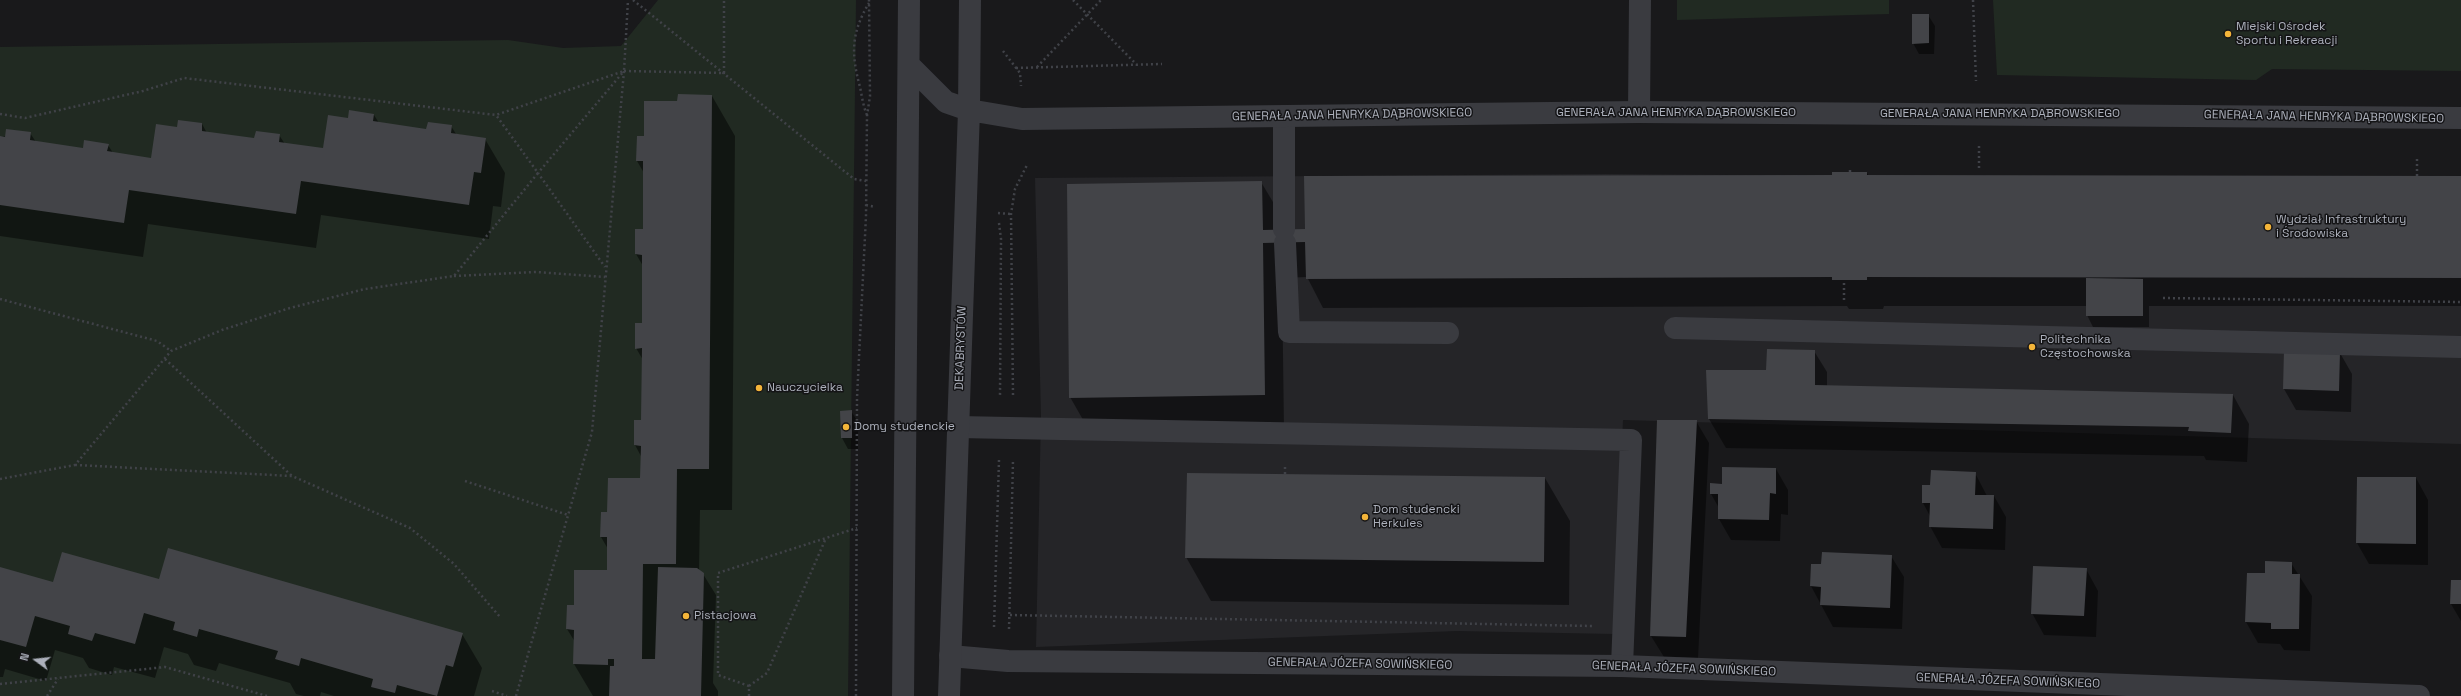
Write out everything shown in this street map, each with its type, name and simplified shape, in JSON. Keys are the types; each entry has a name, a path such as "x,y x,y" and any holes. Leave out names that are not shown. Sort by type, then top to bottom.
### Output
{"street":[{"path":"903,696 909,0"},
{"name":"DEKABRYSTÓW","path":"949,696 969,110 970,0"},
{"path":"1639,112 1640,0"},
{"name":"GENERAŁA JANA HENRYKA DĄBROWSKIEGO","path":"909,65 946,102 969,110 1022,119 1639,112 2461,118"},
{"path":"1284,116 1284,236 1289,332 1448,333"},
{"path":"1675,328 2461,346"},
{"path":"958,427 1632,440 1622,666"},
{"name":"GENERAŁA JÓZEFA SOWIŃSKIEGO","path":"950,656 1008,661 1622,666 2418,696"}],"path":[{"path":"516,696 592,432 605,267 624,71 628,0"},
{"path":"634,0 854,179 866,181"},
{"path":"724,0 724,73"},
{"path":"1073,0 1137,65"},
{"path":"1036,67 1101,0"},
{"path":"856,696 857,398 866,181 867,116 870,96 869,1"},
{"path":"867,116 854,66 853,46 860,20 869,1"},
{"path":"1001,49 1020,73 1021,87"},
{"path":"1016,68 1162,64"},
{"path":"454,276 624,71"},
{"path":"0,114 25,118 143,91 184,78 496,115 624,71 724,73"},
{"path":"496,115 605,267"},
{"path":"2417,159 2417,176"},
{"path":"992,213 1011,214 1015,189 1026,165"},
{"path":"1850,167 1850,172"},
{"path":"75,465 171,351 222,330 290,308 365,288 454,276 536,272 605,277"},
{"path":"0,298 157,341 171,351"},
{"path":"2162,298 2461,302"},
{"path":"165,359 292,476 410,528 454,564 500,617"},
{"path":"0,479 75,465 292,476"},
{"path":"465,481 568,515"},
{"path":"749,686 718,675 718,573 857,528"},
{"path":"749,686 767,673 826,538"},
{"path":"1010,615 1624,627"},
{"path":"0,684 165,668 267,696"},
{"path":"47,696 58,679"},
{"path":"749,686 749,696"},
{"path":"492,691 507,696"}],"shaded area":[{"path":"658,0 856,0 848,696 0,696 0,47 508,40 563,48 621,46"},
{"path":"1677,0 1889,0 1889,14 1677,20"},
{"name":"Miejski Ośrodek Sportu i Rekreacji","path":"1993,0 2461,0 2461,71 2272,69 2256,80 1997,75"},
{"name":"Politechnika Częstochowska","path":"1606,174 2461,181 2461,444 1623,420 1614,634 1457,631 1036,647 1041,416 1035,178"}],"building":[{"path":"1912,14 1929,14 1929,43 1912,44"},
{"path":"678,94 712,95 709,469 677,469 676,564 643,564 642,659 655,659 658,567 697,568 704,573 701,696 609,696 610,666 614,666 614,659 608,659 608,665 573,664 574,630 566,629 567,605 574,605 574,570 607,570 607,537 600,537 601,512 607,512 608,478 640,478 641,446 634,445 634,420 641,420 642,348 635,349 635,323 642,323 642,255 635,254 635,229 643,229 643,161 636,161 637,136 644,136 644,101 677,101"},
{"path":"349,110 374,114 373,121 426,129 428,122 452,125 451,133 486,138 481,173 474,172 469,205 301,181 296,214 129,190 124,223 0,205 0,136 5,137 6,129 31,132 30,140 83,148 84,140 109,144 107,151 151,158 156,124 177,127 178,120 202,123 202,131 254,138 256,131 280,134 279,142 323,148 328,115 348,118"},
{"path":"1832,172 1867,172 1867,175 2461,176 2461,278 1867,277 1867,280 1832,280 1832,277 1306,279 1305,242 1263,243 1265,395 1069,398 1067,184 1262,181 1263,230 1305,229 1304,176 1832,175"},
{"path":"2086,278 2143,279 2143,316 2086,316"},
{"path":"1767,349 1815,350 1815,385 2233,394 2231,433 2188,431 2189,427 1708,419 1706,370 1766,370"},
{"path":"2284,350 2340,352 2339,391 2283,389"},
{"path":"852,410 852,438 841,438 840,411"},
{"path":"1657,420 1697,420 1686,637 1650,636"},
{"path":"1722,467 1776,468 1776,494 1770,493 1769,520 1718,519 1718,494 1710,494 1710,483 1722,484"},
{"path":"1931,470 1976,472 1975,495 1994,495 1993,529 1929,527 1930,503 1922,503 1922,485 1930,485"},
{"name":"Dom studencki Herkules","path":"1187,473 1545,477 1544,562 1185,558"},
{"path":"2357,477 2416,477 2416,544 2356,543"},
{"path":"168,548 463,633 453,667 446,665 437,696 397,685 395,693 371,687 373,679 301,658 299,666 275,659 278,651 199,629 197,637 173,630 175,622 144,613 135,644 95,633 92,641 68,634 70,626 35,616 26,647 0,640 0,567 53,582 62,552 159,579"},
{"path":"1822,552 1892,555 1890,608 1820,605 1821,587 1810,586 1811,564 1821,564"},
{"path":"2265,561 2292,562 2292,574 2300,574 2299,629 2271,629 2271,623 2245,622 2247,573 2265,573"},
{"path":"2033,566 2087,568 2084,616 2031,614"},
{"path":"2451,580 2461,580 2461,604 2450,604"}],"place":[{"name":"Miejski Ośrodek Sportu i Rekreacji","path":"2228,34"},
{"name":"Wydział Infrastruktury i Środowiska","path":"2268,227"},
{"name":"Politechnika Częstochowska","path":"2032,347"},
{"name":"Nauczycielka","path":"759,388"},
{"name":"Domy studenckie","path":"846,427"},
{"name":"Dom studencki Herkules","path":"1365,517"},
{"name":"Pistacjowa","path":"686,616"}]}
